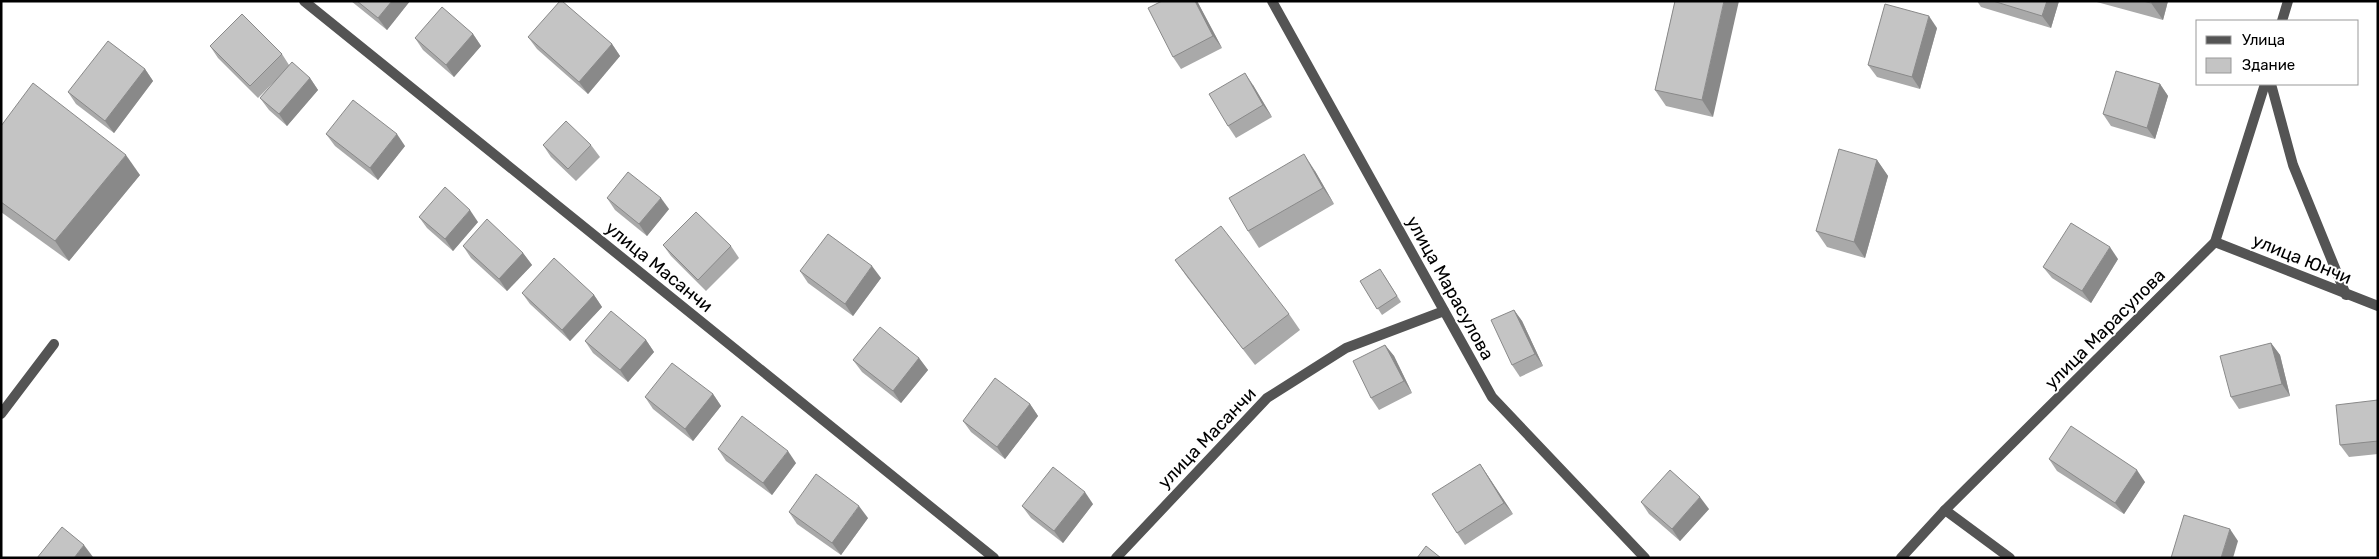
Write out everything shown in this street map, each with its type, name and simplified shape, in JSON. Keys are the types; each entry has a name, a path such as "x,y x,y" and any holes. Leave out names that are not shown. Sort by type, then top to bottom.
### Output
{"street":[{"name":"улица Масанчи","path":"304,1 994,558"},
{"name":"улица Марасулова","path":"1272,1 1492,396 1645,558"},
{"path":"2282,20 2288,1"},
{"name":"улица Марасулова","path":"1901,558 1945,510 2215,242 2265,85"},
{"path":"2271,85 2293,165 2346,295"},
{"name":"улица Юнчи","path":"2215,242 2378,306"},
{"name":"улица Масанчи","path":"1116,558 1267,398 1346,348 1444,311"},
{"path":"1,414 54,344"},
{"path":"1945,510 2010,558"}],"building":[{"path":"357,1 392,1 378,18"},
{"path":"560,1 612,44 579,82 528,37"},
{"path":"1162,1 1195,1 1213,36 1173,57 1148,8"},
{"path":"1675,1 1724,1 1702,100 1655,90"},
{"path":"1993,1 2047,1 2042,16"},
{"path":"1885,4 1929,16 1912,77 1868,65"},
{"path":"442,7 473,34 446,65 415,38"},
{"path":"242,14 282,54 250,86 210,46"},
{"path":"108,41 145,69 105,121 68,92"},
{"path":"292,62 310,78 279,114 260,98"},
{"path":"2116,71 2160,84 2147,128 2103,114"},
{"path":"1245,73 1263,105 1228,126 1209,94"},
{"path":"33,83 126,155 55,241 1,202 1,126"},
{"path":"353,100 397,134 370,168 326,134"},
{"path":"566,121 591,145 568,169 543,145"},
{"path":"1839,149 1877,160 1854,242 1816,231"},
{"path":"1304,154 1323,188 1248,231 1229,198"},
{"path":"628,172 661,198 639,224 607,198"},
{"path":"445,187 470,210 445,239 419,217"},
{"path":"696,212 731,246 698,280 663,245"},
{"path":"487,219 523,253 499,279 463,246"},
{"path":"2071,223 2110,247 2082,291 2043,267"},
{"path":"1221,226 1289,314 1243,349 1175,260"},
{"path":"828,234 872,266 845,304 800,271"},
{"path":"554,258 594,295 562,330 522,293"},
{"path":"1380,269 1397,296 1377,309 1360,281"},
{"path":"1514,310 1535,354 1512,365 1491,320"},
{"path":"611,311 646,340 620,370 585,341"},
{"path":"880,327 919,358 893,391 853,360"},
{"path":"2271,343 2282,384 2231,397 2220,356"},
{"path":"1385,345 1404,381 1371,398 1353,361"},
{"path":"672,363 713,394 685,429 645,397"},
{"path":"995,378 1030,404 997,447 963,421"},
{"path":"2378,400 2378,441 2340,445 2336,405"},
{"path":"742,416 788,451 763,483 718,449"},
{"path":"2071,426 2137,470 2115,503 2049,459"},
{"path":"1480,464 1504,503 1457,533 1432,494"},
{"path":"1053,467 1085,492 1054,531 1022,506"},
{"path":"1670,470 1700,497 1672,529 1641,502"},
{"path":"816,474 859,506 832,543 789,512"},
{"path":"2184,515 2230,529 2221,558 2171,558"},
{"path":"62,527 84,545 74,558 37,558"},
{"path":"1426,546 1441,558 1417,558"}]}
